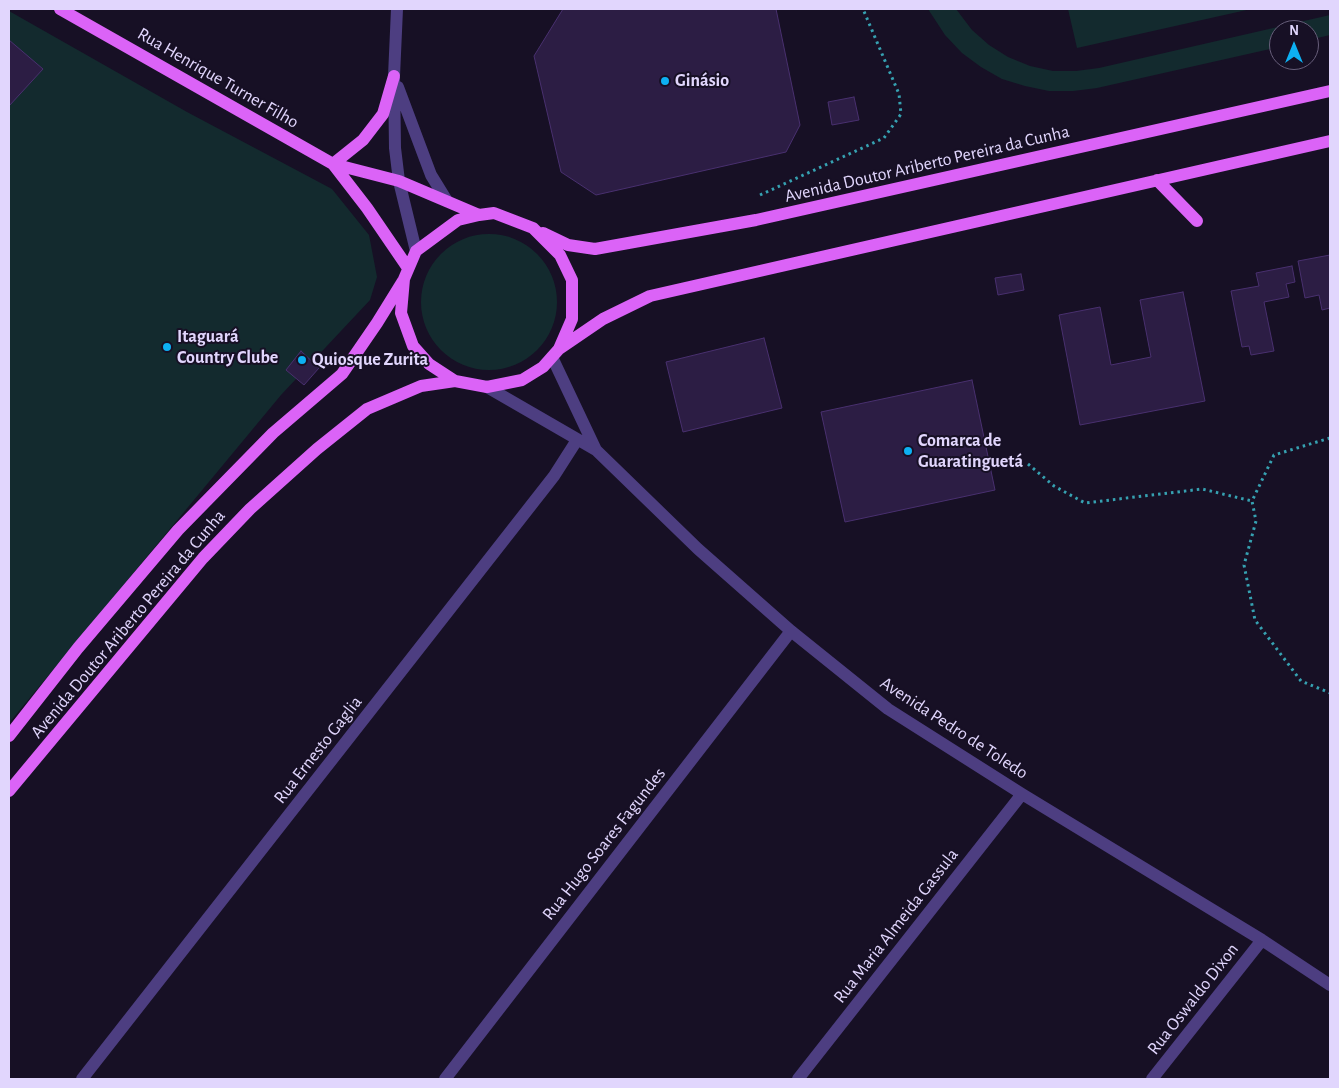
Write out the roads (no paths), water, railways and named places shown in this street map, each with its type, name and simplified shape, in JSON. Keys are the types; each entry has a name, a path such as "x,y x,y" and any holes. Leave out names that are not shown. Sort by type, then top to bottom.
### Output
{"main road":[{"name":"Rua Henrique Turner Filho","path":"60,9 332,164 399,181 479,215"},
{"path":"332,164 363,140 382,114 394,76"},
{"name":"Avenida Doutor Ariberto Pereira da Cunha","path":"533,228 568,245 595,249 756,220 1330,91"},
{"path":"555,353 603,319 650,296 1330,141"},
{"name":"Rua Henrique Turner Filho","path":"332,164 367,208 406,274"},
{"path":"1157,180 1197,221"},
{"path":"494,214 533,228 560,255 572,280 572,319 555,353 543,367 522,380 488,387 455,381 429,364 414,346 402,313 406,274 416,251 458,220 479,215 494,214"},
{"name":"Avenida Doutor Ariberto Pereira da Cunha","path":"9,736 78,648 178,530 273,433 342,374 378,323 406,274"},
{"name":"Avenida Doutor Ariberto Pereira da Cunha","path":"9,792 203,558 250,509 317,449 367,409 421,386 455,381"}],"street":[{"path":"397,9 394,76 394,148 399,181 416,251"},
{"path":"394,76 430,176 447,201"},
{"name":"Avenida Pedro de Toledo","path":"555,353 596,450"},
{"name":"Avenida Pedro de Toledo","path":"488,387 596,450 698,548 791,631 888,709 1022,794 1262,940 1330,985"},
{"name":"Rua Ernesto Gaglia","path":"82,1079 554,476 577,440"},
{"name":"Rua Hugo Soares Fagundes","path":"445,1079 791,631"},
{"name":"Rua Maria Almeida Gassula","path":"798,1079 1022,794"},
{"name":"Rua Oswaldo Dixon","path":"1152,1079 1262,940"}],"place":[{"name":"Ginásio","path":"665,81"},
{"name":"Itaguará Country Clube","path":"167,347"},
{"name":"Quiosque Zurita","path":"302,360"},
{"name":"Comarca de Guaratinguetá","path":"908,451"}]}
